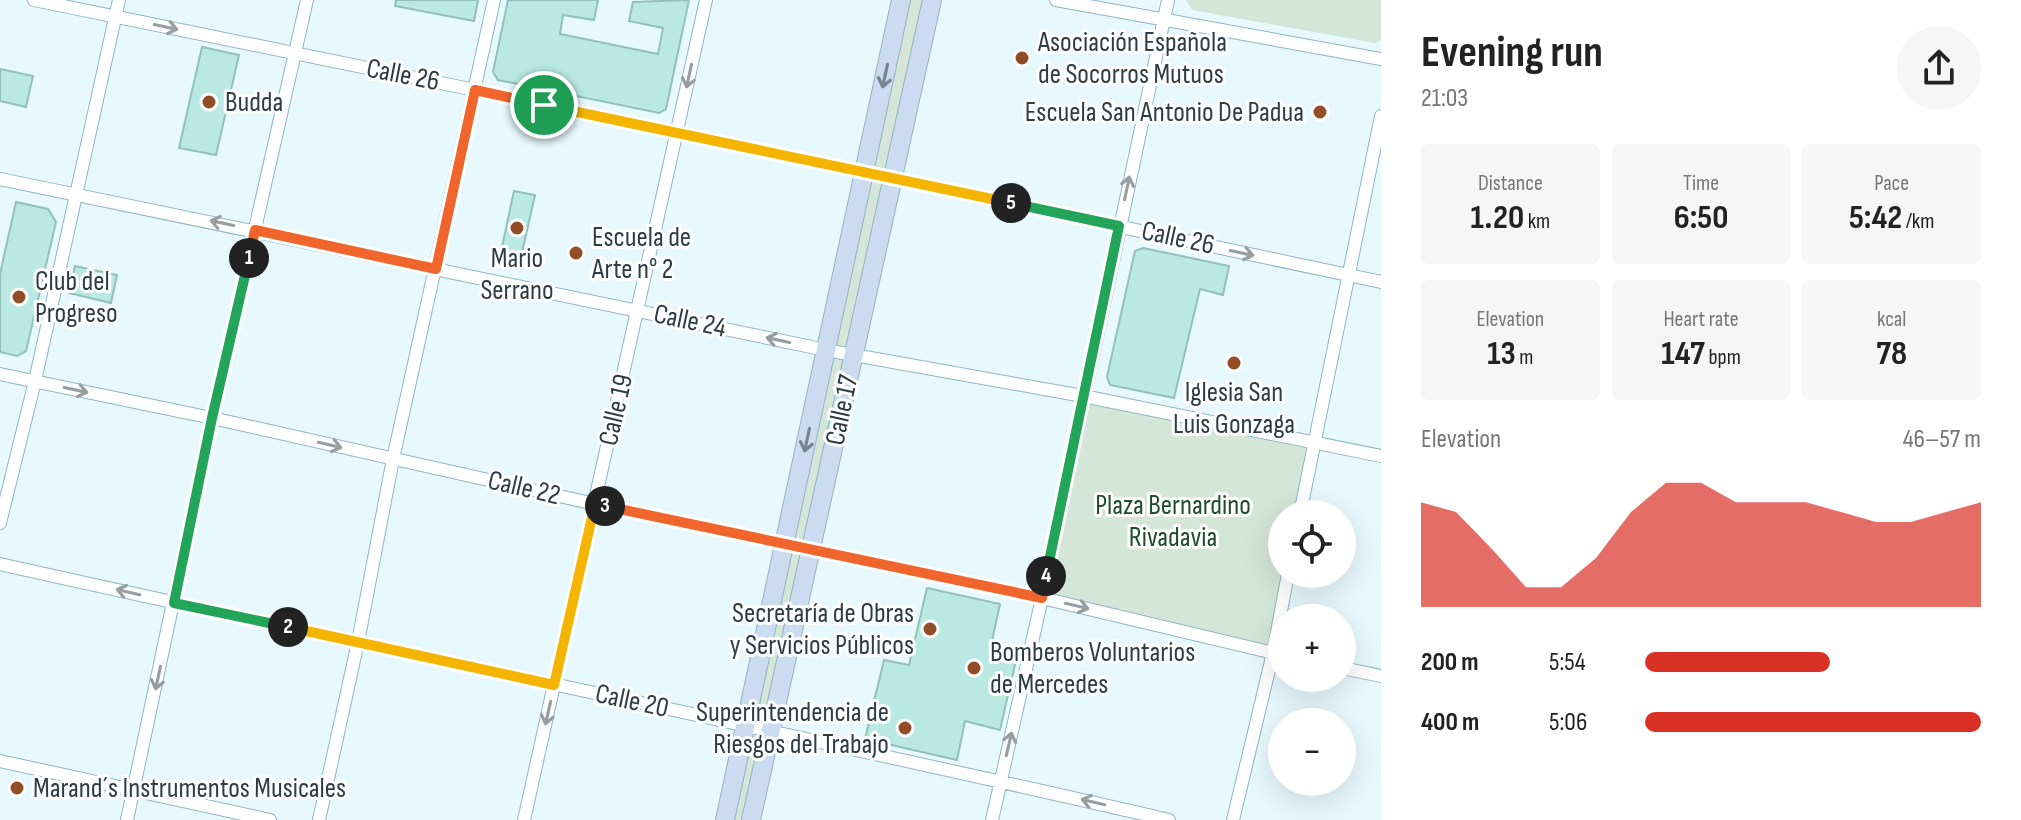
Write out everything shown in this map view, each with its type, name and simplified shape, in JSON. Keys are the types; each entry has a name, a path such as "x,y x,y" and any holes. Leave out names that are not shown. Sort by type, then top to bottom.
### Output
{"main road":[{"name":"Calle 17","path":"725,820 901,0"},
{"name":"Calle 17","path":"751,820 932,0"}],"street":[{"name":"Calle 26","path":"34,0 1381,282"},
{"path":"0,523 35,381 119,0"},
{"path":"127,820 212,418 307,0"},
{"path":"319,820 358,642 393,459 494,0"},
{"name":"Calle 19","path":"524,820 706,0"},
{"path":"1056,0 1381,59"},
{"path":"992,820 1168,0"},
{"path":"1303,500 1381,116"},
{"name":"Calle 24","path":"0,179 826,350 1083,396 1381,456"},
{"name":"Calle 22","path":"0,374 1042,598 1268,652"},
{"name":"Calle 20","path":"0,564 771,730 1169,820"},
{"path":"1356,671 1381,676"},
{"path":"1233,820 1268,688"},
{"path":"0,761 270,820"}],"green space":[{"path":"903,0 926,0 743,820 726,820"},
{"path":"1186,0 1381,0 1381,40 1375,43 1192,10"},
{"name":"Plaza Bernardino Rivadavia","path":"1083,396 1314,442 1303,500 1268,500 1268,588 1280,588 1279,604 1268,604 1268,652 1042,598"}],"building":[{"path":"396,0 478,0 474,21 395,6"},
{"path":"508,0 598,0 594,20 563,15 560,34 658,54 663,28 629,21 633,2 689,0 666,109 659,113 498,80 493,72"},
{"name":"Budda","path":"202,47 239,55 216,155 179,148"},
{"path":"0,69 33,76 26,107 0,101"},
{"name":"Mario Serrano","path":"514,191 535,195 519,266 499,261"},
{"path":"16,202 48,209 56,222 26,351 17,356 0,352 0,274"},
{"path":"1143,248 1229,266 1223,295 1200,289 1174,398 1110,385 1107,377 1135,251"},
{"path":"75,266 117,275 111,303 69,293"},
{"name":"Bomberos Voluntarios de Mercedes","path":"927,588 1000,604 990,650 1017,656 1000,730 965,721 957,760 865,739 884,660 909,665"}],"place":[{"name":"Asociación Española de Socorros Mutuos","path":"1022,58"},
{"name":"Budda","path":"209,102"},
{"name":"Escuela San Antonio De Padua","path":"1320,112"},
{"name":"Mario Serrano","path":"517,228"},
{"name":"Escuela de Arte n° 2","path":"576,253"},
{"name":"Club del Progreso","path":"19,297"},
{"name":"Iglesia San Luis Gonzaga","path":"1234,363"},
{"name":"Secretaría de Obras y Servicios Públicos","path":"930,629"},
{"name":"Bomberos Voluntarios de Mercedes","path":"974,668"},
{"name":"Superintendencia de Riesgos del Trabajo","path":"905,728"},
{"name":"Marand´s Instrumentos Musicales","path":"17,788"}],"route":[{"path":"475,90 544,105 1119,226 1042,598 595,504 554,685 174,603 255,230 436,269 475,90"}]}
